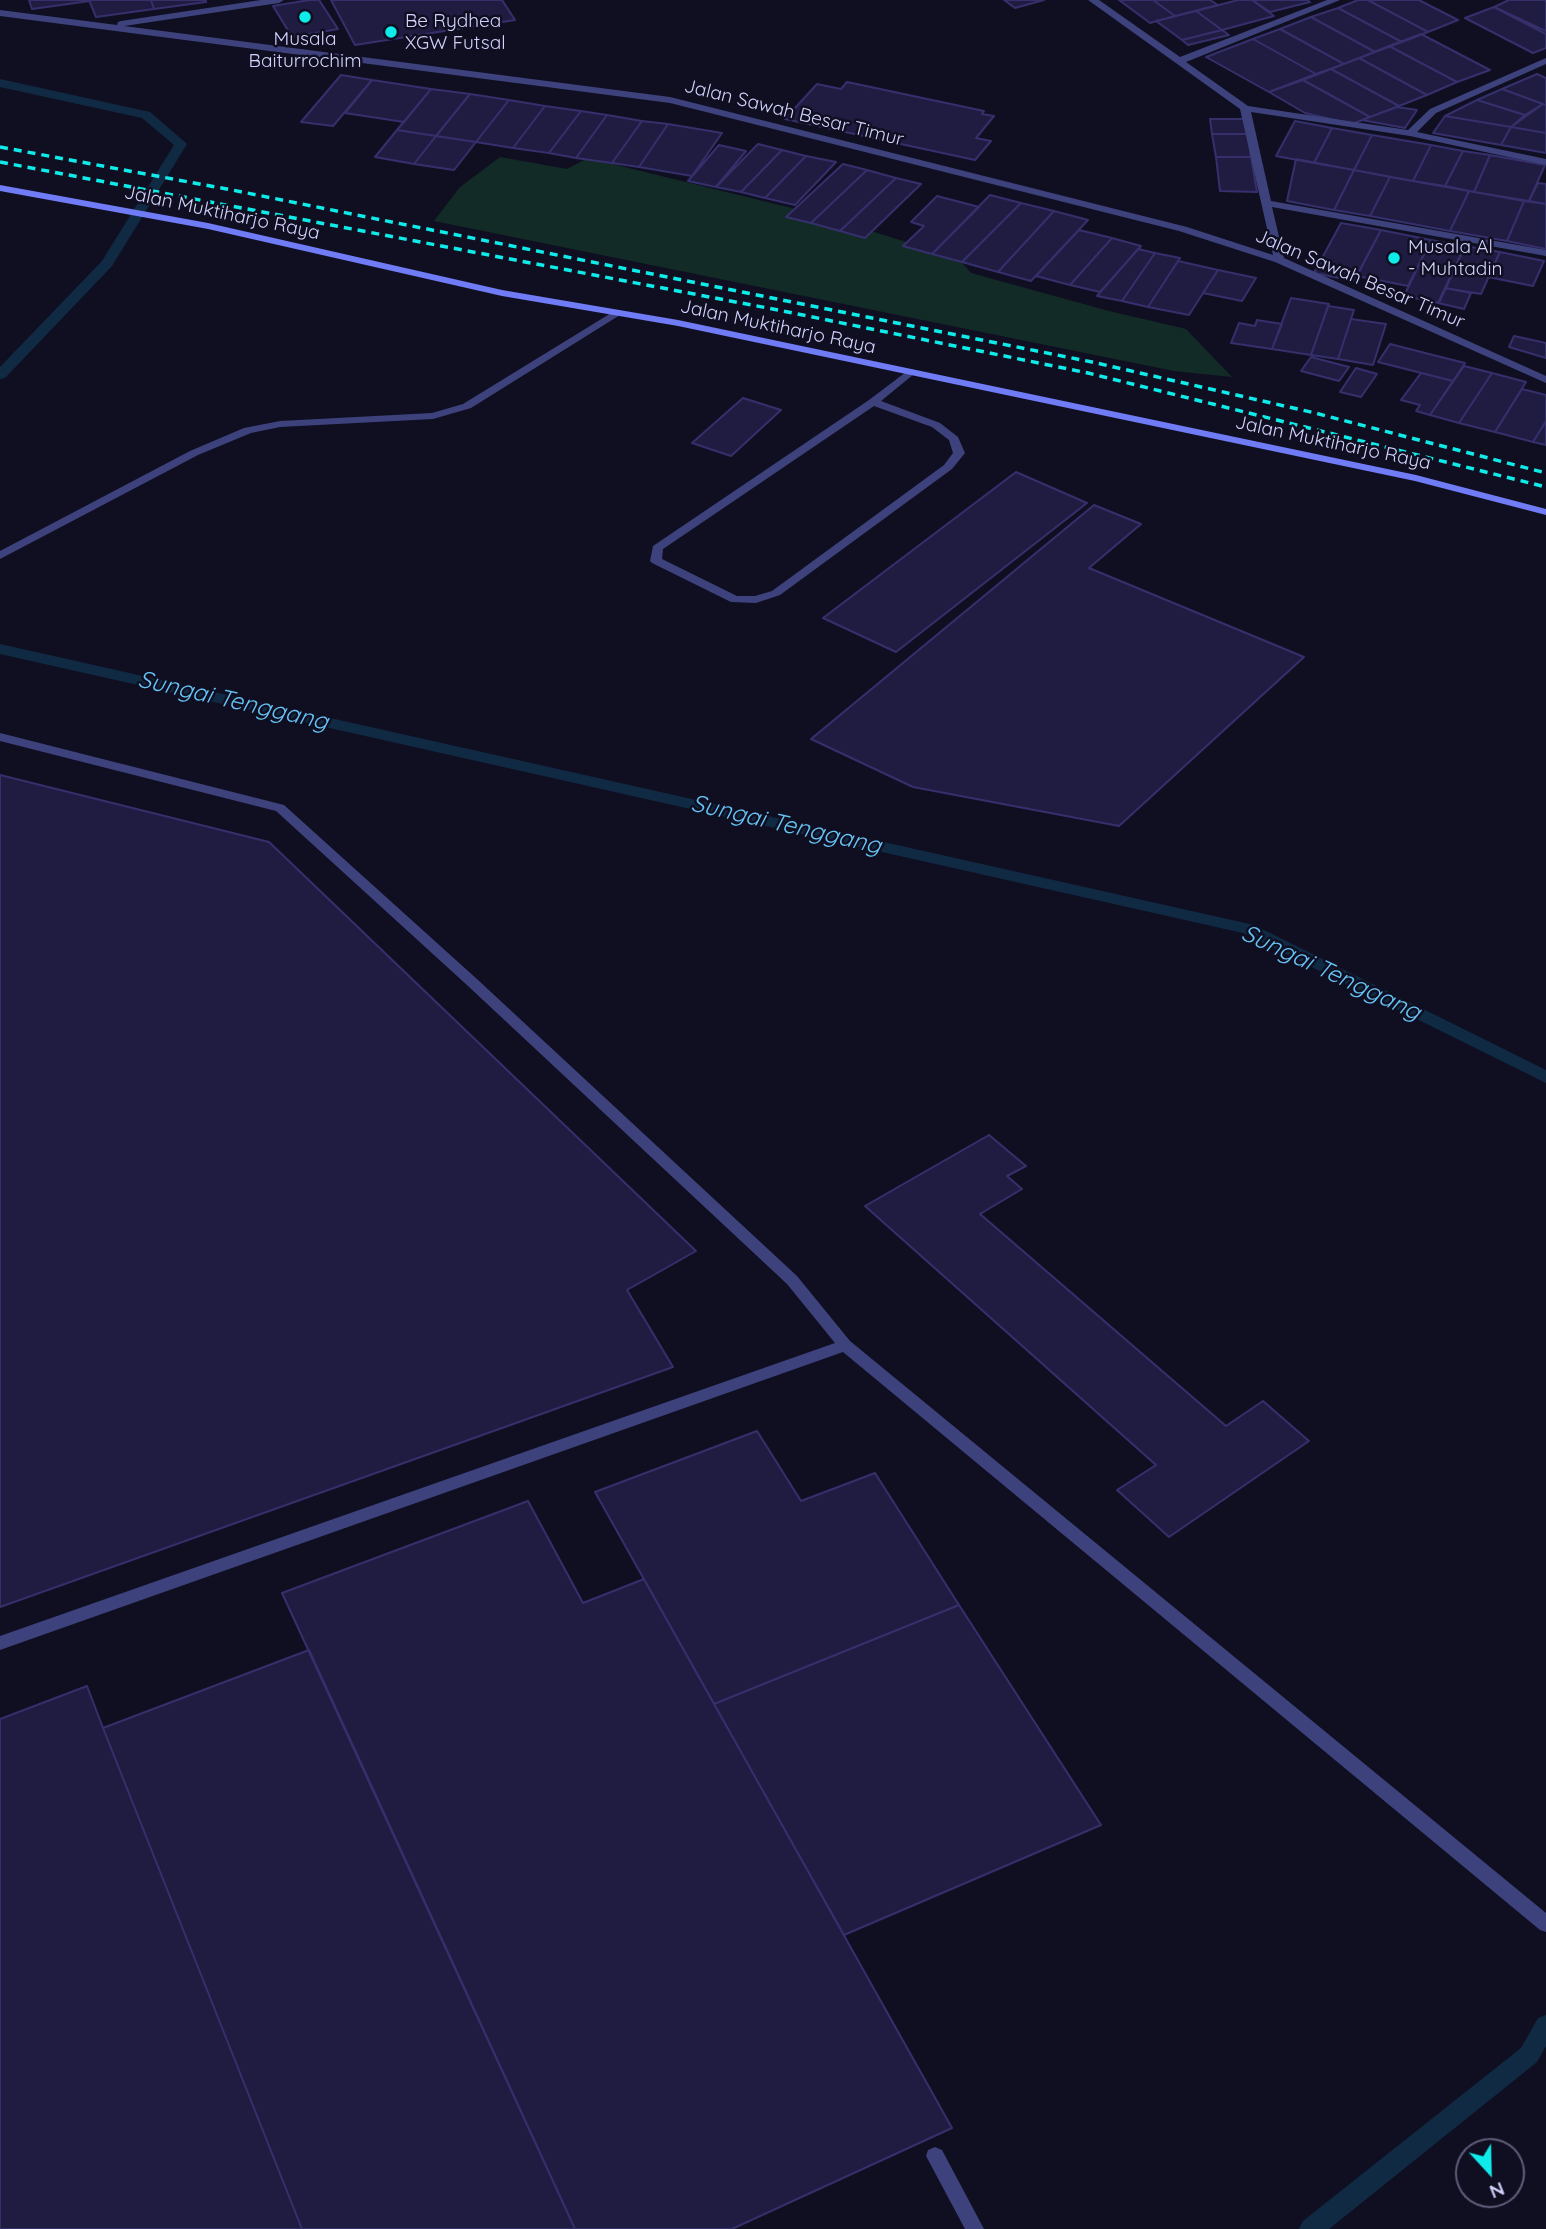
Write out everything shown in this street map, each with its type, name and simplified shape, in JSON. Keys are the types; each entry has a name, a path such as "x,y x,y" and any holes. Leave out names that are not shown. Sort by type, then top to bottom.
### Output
{"street":[{"path":"102,26 278,0"},
{"path":"1093,0 1245,108 1410,133 1546,162"},
{"path":"1179,61 1335,0"},
{"name":"Jalan Sawah Besar Timur","path":"0,13 670,100 1182,229 1279,260 1546,380"},
{"path":"1410,133 1433,111 1546,61"},
{"path":"1245,108 1279,260"},
{"name":"Jalan Muktiharjo Raya","path":"1,188 208,226 502,293 910,372 1416,478 1546,512"},
{"path":"1266,203 1546,253"},
{"path":"0,556 194,453 248,430 280,424 433,416 467,406 616,313"},
{"path":"873,402 936,425 954,439 958,453 948,467 776,593 756,599 735,600 656,561 657,548 873,402 910,372"},
{"path":"0,737 280,808 473,983 792,1280 845,1345 1546,1924"},
{"path":"0,1643 845,1345"},
{"path":"935,2156 975,2229"}],"green space":[{"path":"500,157 567,169 588,158 816,214 958,258 971,273 1186,329 1232,377 1174,371 434,221 460,187"}],"building":[{"path":"29,0 89,0 90,1 32,9"},
{"path":"89,0 151,0 154,9 96,17"},
{"path":"151,0 206,0 206,2 154,9"},
{"name":"Musala Baiturrochim","path":"319,0 338,29 292,37 273,6"},
{"name":"Be Rydhea XGW Futsal","path":"331,0 502,0 515,20 355,45"},
{"path":"1004,0 1044,0 1015,8"},
{"path":"1119,0 1153,0 1175,16 1150,23"},
{"path":"1153,0 1210,0 1218,5 1175,16"},
{"path":"1238,0 1252,0 1274,16 1222,30 1196,11"},
{"path":"1252,0 1307,0 1310,2 1270,12"},
{"path":"1358,0 1368,0 1428,32 1402,42 1338,8"},
{"path":"1368,0 1419,0 1458,20 1428,32"},
{"path":"1509,0 1546,0 1546,31 1494,7"},
{"path":"1494,7 1546,34 1546,48 1533,53 1465,18"},
{"path":"1338,8 1402,42 1375,52 1311,17"},
{"path":"1196,11 1222,30 1182,40 1156,21"},
{"path":"1311,17 1375,52 1344,64 1280,29"},
{"path":"1280,29 1344,64 1316,74 1253,39"},
{"path":"1222,30 1229,35 1188,45 1182,40"},
{"path":"1421,34 1490,70 1457,82 1389,46"},
{"path":"1253,39 1316,74 1269,92 1206,57"},
{"path":"1389,46 1457,82 1427,95 1359,58"},
{"path":"1359,58 1427,95 1399,106 1331,69"},
{"path":"1331,69 1399,106 1370,117 1303,80"},
{"path":"1537,74 1546,78 1546,105 1502,89"},
{"path":"341,75 372,80 333,126 301,122"},
{"path":"372,80 431,89 404,122 345,113"},
{"path":"1303,80 1370,117 1352,124 1305,113 1269,92"},
{"path":"847,82 984,111 982,114 994,116 976,138 991,141 975,160 785,119 817,84 841,89"},
{"path":"431,89 470,94 436,136 397,130"},
{"path":"1502,89 1543,104 1525,115 1477,100"},
{"path":"470,94 509,100 476,142 436,136"},
{"path":"509,100 545,106 513,148 476,142"},
{"path":"1477,100 1525,115 1511,127 1445,116"},
{"path":"1543,104 1546,105 1546,133 1511,127"},
{"path":"545,106 581,111 549,153 513,148"},
{"path":"1397,107 1417,110 1405,128 1362,120"},
{"path":"581,111 607,115 576,158 549,153"},
{"path":"607,115 642,121 612,163 576,158"},
{"path":"1445,116 1511,127 1501,145 1433,133"},
{"path":"1210,119 1246,119 1248,134 1212,134"},
{"path":"642,121 668,124 639,167 612,163"},
{"path":"1295,121 1332,128 1314,163 1276,156"},
{"path":"668,124 722,133 692,176 639,167"},
{"path":"1511,127 1546,133 1546,153 1501,145"},
{"path":"1332,128 1372,135 1354,170 1314,163"},
{"path":"397,130 436,136 414,164 375,157"},
{"path":"1212,134 1248,134 1251,157 1216,157"},
{"path":"1372,135 1431,145 1413,181 1354,170"},
{"path":"436,136 476,142 454,170 414,164"},
{"path":"758,144 782,150 741,192 716,187"},
{"path":"719,145 746,151 716,187 688,181"},
{"path":"1431,145 1463,151 1445,186 1413,181"},
{"path":"782,150 806,156 765,198 741,192"},
{"path":"1463,151 1490,155 1474,192 1445,186"},
{"path":"1490,155 1545,165 1529,201 1474,192"},
{"path":"806,156 836,162 795,205 765,198"},
{"path":"1216,157 1251,157 1257,192 1220,191"},
{"path":"1296,159 1354,170 1334,210 1287,201"},
{"path":"843,164 867,170 811,223 786,217"},
{"path":"867,170 896,178 840,231 811,223"},
{"path":"1354,170 1390,177 1370,216 1334,210"},
{"path":"1390,177 1469,191 1450,231 1370,216"},
{"path":"896,178 921,184 865,238 840,231"},
{"path":"1538,183 1546,184 1546,204 1529,201"},
{"path":"1469,191 1524,201 1507,241 1450,231"},
{"path":"990,195 1021,203 962,262 932,254"},
{"path":"937,196 979,207 932,254 903,246 924,226 911,222"},
{"path":"1524,201 1546,204 1546,249 1507,241"},
{"path":"1021,203 1054,211 998,272 962,262"},
{"path":"1054,211 1088,220 1031,281 998,272"},
{"path":"1341,223 1381,230 1354,281 1314,273"},
{"path":"1079,230 1112,238 1070,285 1036,276"},
{"name":"Musala Al - Muhtadin","path":"1381,230 1431,240 1408,286 1357,276"},
{"path":"1112,238 1141,246 1100,292 1070,285"},
{"path":"1431,240 1465,246 1439,303 1404,296"},
{"path":"1465,246 1500,252 1481,294 1445,288"},
{"path":"1138,249 1155,253 1122,301 1097,296"},
{"path":"1500,252 1544,261 1533,286 1488,277"},
{"path":"1155,253 1180,258 1148,307 1122,301"},
{"path":"1178,261 1218,270 1189,315 1148,307"},
{"path":"1218,270 1256,278 1242,301 1203,293"},
{"path":"1445,288 1471,293 1464,309 1438,303"},
{"path":"1291,298 1329,304 1311,355 1272,349"},
{"path":"1328,306 1354,310 1338,359 1311,355"},
{"path":"1351,319 1386,324 1373,365 1338,359"},
{"path":"1257,320 1282,324 1272,349 1231,343 1239,323 1255,326"},
{"path":"1514,336 1546,343 1546,358 1509,347"},
{"path":"1390,344 1465,363 1453,381 1378,362"},
{"path":"1311,357 1349,367 1339,381 1301,371"},
{"path":"1464,366 1492,373 1459,423 1430,415"},
{"path":"1356,368 1377,374 1361,397 1340,392"},
{"path":"1421,373 1453,381 1430,415 1416,411 1420,405 1401,400"},
{"path":"1492,373 1526,382 1495,432 1459,423"},
{"path":"1522,389 1546,395 1546,421 1533,442 1495,432"},
{"path":"743,398 781,410 731,456 692,443"},
{"path":"1546,421 1546,445 1533,442"},
{"path":"1016,472 1087,503 896,652 823,618"},
{"path":"1094,505 1141,524 1089,568 1304,657 1119,826 913,787 811,739"},
{"path":"0,775 269,842 696,1251 627,1290 673,1367 0,1607"},
{"path":"989,1135 1026,1166 1007,1176 1022,1189 980,1214 1226,1426 1263,1401 1309,1441 1169,1537 1117,1490 1156,1465 865,1206"},
{"path":"757,1431 801,1501 875,1473 959,1605 714,1704 595,1492"},
{"path":"528,1501 583,1603 644,1579 952,2128 732,2229 575,2229 282,1593"},
{"path":"959,1605 1101,1825 844,1935 714,1704"},
{"path":"309,1650 575,2229 302,2229 103,1728"},
{"path":"87,1686 302,2229 0,2229 0,1719"}],"waterway":[{"name":"Sungai Tenggang","path":"0,83 146,115 181,144 107,263 0,375"},
{"name":"Sungai Tenggang","path":"0,649 1248,929 1546,1077"},
{"path":"1311,2229 1529,2055 1546,2025"}],"railway":[{"path":"0,147 232,190 1092,362 1315,413 1546,473"},
{"path":"0,162 778,310 1088,373 1546,487"}],"place":[{"name":"Musala Baiturrochim","path":"305,17"},
{"name":"Be Rydhea XGW Futsal","path":"391,32"},
{"name":"Musala Al - Muhtadin","path":"1394,258"}]}
